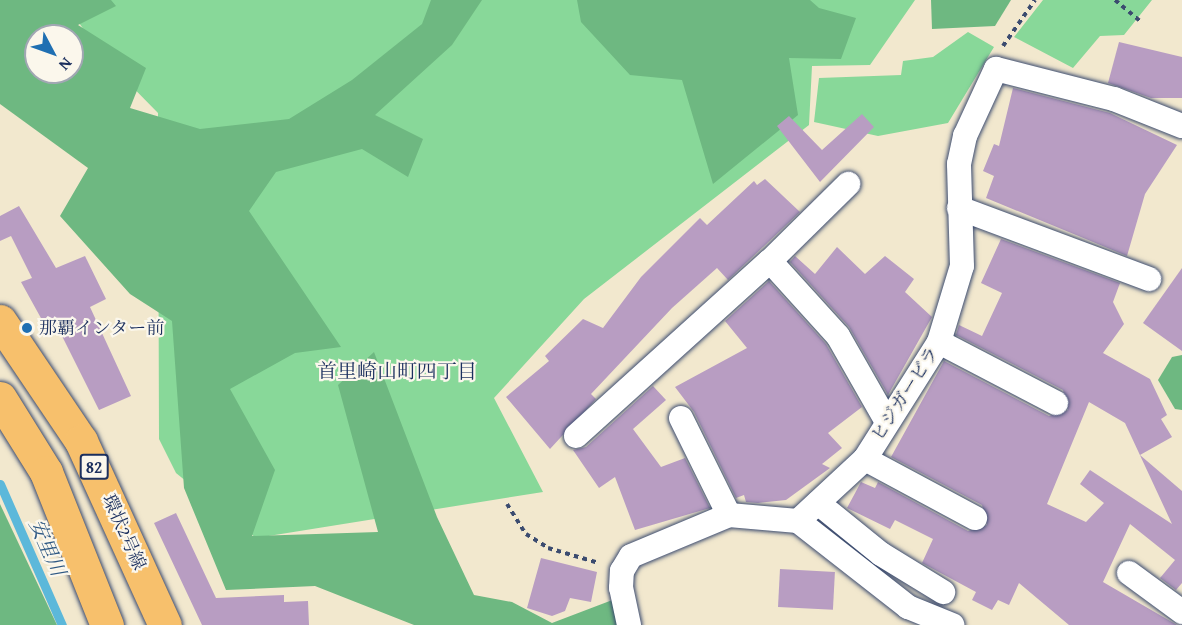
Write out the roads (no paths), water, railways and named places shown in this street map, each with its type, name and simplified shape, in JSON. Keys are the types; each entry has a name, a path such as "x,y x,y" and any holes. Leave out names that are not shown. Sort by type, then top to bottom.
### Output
{"main road":[{"name":"環状2号線","path":"0,321 81,441 165,625"},
{"path":"0,398 46,472 106,625"}],"street":[{"name":"ヒジガービラ","path":"798,521 865,459 886,420 939,342 959,284 959,208 964,136 996,69 1114,99 1182,126"},
{"path":"576,436 770,261 848,184"},
{"path":"959,208 1149,279"},
{"path":"770,261 838,336 886,420"},
{"path":"939,342 1056,403"},
{"path":"681,418 729,514"},
{"path":"865,459 975,518"},
{"path":"818,503 880,554 943,592"},
{"path":"629,625 622,571 646,545 729,514 798,521 905,616 952,625"},
{"path":"1129,573 1182,612"}],"waterway":[{"name":"安里川","path":"0,484 62,625"}],"place":[{"name":"那覇インター前","path":"27,328"}],"district":[{"name":"首里崎山町四丁目","path":"397,370"}]}
